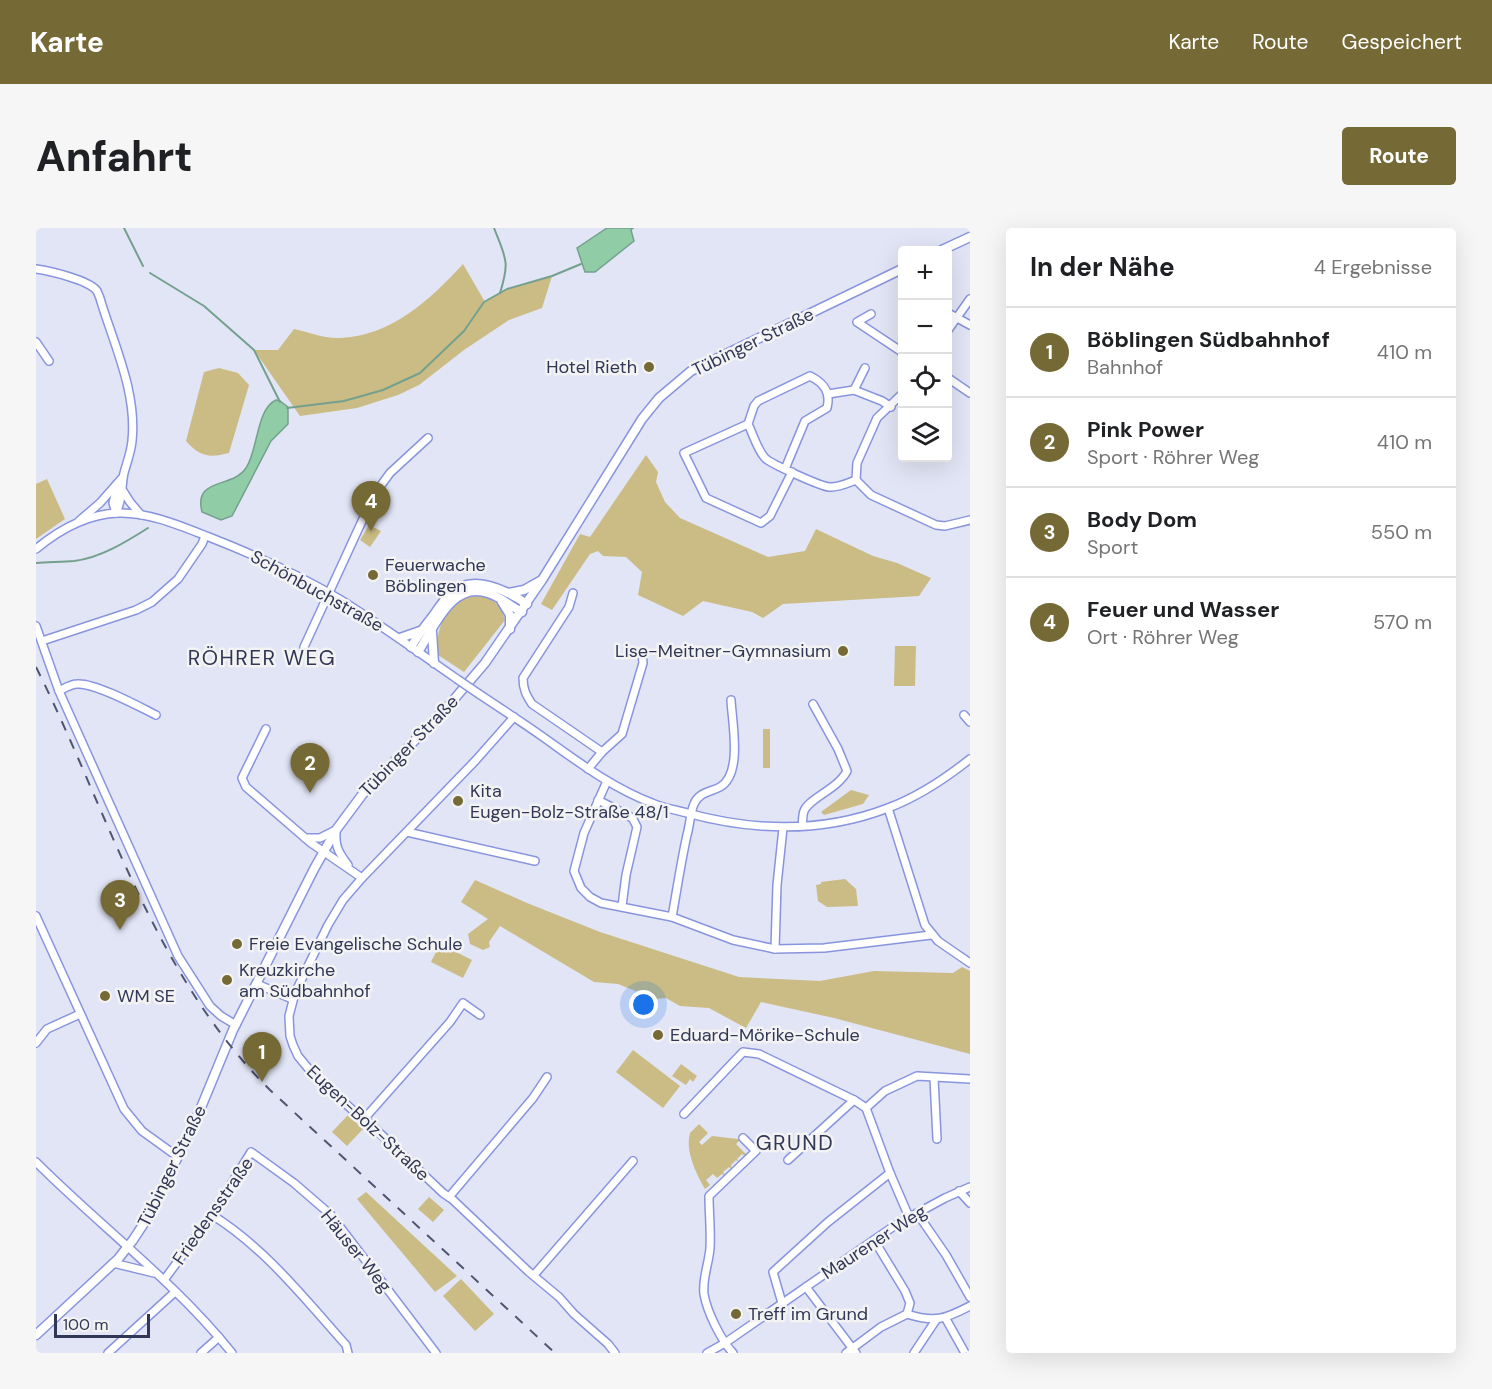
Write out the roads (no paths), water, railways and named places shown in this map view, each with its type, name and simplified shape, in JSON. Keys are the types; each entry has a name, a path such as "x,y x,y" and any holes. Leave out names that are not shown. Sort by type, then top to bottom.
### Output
{"main road":[{"path":"951,246 970,237"},
{"name":"Tübinger Straße","path":"36,1335 128,1248 152,1211 236,1025 323,851 336,830 362,795 455,698 510,629 642,419 675,383 706,363 898,271"},
{"path":"507,593 524,590 542,580"},
{"path":"415,649 420,632 446,598 466,585 486,585 507,593 524,608"},
{"path":"415,649 432,632 448,605 462,594 482,591 524,608"},
{"path":"498,597 508,609 510,629"},
{"path":"400,638 420,632"},
{"path":"432,632 434,663"}],"street":[{"path":"36,269 80,282 98,293 127,383 132,413 132,443 120,487 113,503 116,513"},
{"path":"952,324 970,299"},
{"path":"871,314 857,322 898,349"},
{"path":"952,316 970,325"},
{"path":"36,342 49,361"},
{"path":"854,390 865,368"},
{"path":"748,424 684,453 706,498 760,523 770,516 788,470 805,421 827,408 828,394 821,382 810,376 758,401 748,424 763,456 788,470 827,488 856,480"},
{"path":"952,381 970,393"},
{"path":"828,394 854,390 891,407"},
{"path":"898,399 877,418 857,464 856,480 871,495 936,525 945,526 970,520"},
{"path":"304,646 374,495 390,473 428,438"},
{"path":"120,487 141,515"},
{"path":"78,522 120,487"},
{"name":"Schönbuchstraße","path":"36,549 78,522 116,513 141,515 250,553 328,593 400,638 607,781 652,804 730,823 783,828 849,819 888,808 922,791 970,759"},
{"path":"42,641 136,610 152,602 178,579 205,536"},
{"path":"573,593 569,607 528,668 523,678 523,687 532,704 602,752"},
{"path":"36,626 59,691 178,956 210,1006 221,1017 236,1025"},
{"path":"588,769 602,752 622,734 643,663 642,653"},
{"path":"59,691 78,684 86,685 114,695 156,715"},
{"path":"672,917 682,855 695,802 703,793 724,785 733,772 734,743 731,700"},
{"path":"802,826 804,811 809,804 843,778 847,771 831,734 813,704"},
{"path":"964,715 970,722"},
{"name":"Eugen-Bolz-Straße","path":"514,717 362,878 338,908 292,999 290,1035 298,1056 317,1077 534,1275 615,1353"},
{"path":"266,729 242,778 243,782 304,838 362,878"},
{"path":"607,781 580,844 574,875 581,888 601,903 672,917 733,940 775,949 824,948 931,934"},
{"path":"598,800 629,816 637,827 626,875 622,906"},
{"path":"888,808 925,926 931,934 961,959 970,963"},
{"path":"775,949 777,885 783,828"},
{"path":"304,838 320,838 336,830 338,851 351,869"},
{"path":"407,832 535,861"},
{"path":"36,916 128,1115 142,1131 178,1157"},
{"path":"257,984 292,999"},
{"path":"364,1119 450,1022 463,1003 480,1015"},
{"path":"36,1043 47,1029 80,1014"},
{"path":"684,1114 743,1052 759,1054 866,1108 909,1217"},
{"path":"866,1108 885,1090 917,1076 970,1079"},
{"path":"449,1197 547,1077"},
{"path":"934,1078 937,1139"},
{"path":"789,1160 854,1101"},
{"path":"733,1353 716,1326 704,1294 710,1246 709,1196 756,1151 743,1138"},
{"name":"Friedensstraße","path":"164,1280 212,1215 251,1152 264,1161"},
{"name":"Häuser Weg","path":"264,1161 331,1215 436,1353"},
{"path":"534,1275 633,1161"},
{"path":"36,1162 164,1280 232,1353"},
{"name":"Maurener Weg","path":"782,1303 773,1272 828,1222 890,1173"},
{"name":"Maurener Weg","path":"707,1353 909,1217 970,1187"},
{"path":"959,1191 970,1203"},
{"path":"917,1213 946,1255 970,1297"},
{"path":"212,1215 233,1228 273,1266 346,1345 348,1353"},
{"path":"874,1240 905,1291 910,1303 908,1314"},
{"path":"113,1263 156,1274"},
{"path":"807,1287 852,1351 881,1327 908,1314 936,1320 946,1319 970,1306"},
{"name":"Friedensstraße","path":"108,1353 175,1292"},
{"path":"946,1319 965,1353"},
{"path":"914,1353 936,1320"},
{"path":"201,1353 219,1337"}],"waterway":[{"path":"124,228 143,266"},
{"path":"494,228 506,267 500,293"},
{"path":"287,408 344,401 383,390 420,373 464,331 484,302 507,289 552,276 581,264"},
{"path":"150,273 204,306 254,350 280,402"},
{"path":"36,563 74,561 93,557 122,544 148,528"}],"railway":[{"path":"36,667 136,889 194,995 229,1044 270,1090 555,1353"}],"place":[{"name":"Hotel Rieth","path":"649,367"},
{"name":"Feuer und Wasser","path":"371,531"},
{"name":"Feuerwache Böblingen","path":"373,575"},
{"name":"Lise-Meitner-Gymnasium","path":"843,651"},
{"name":"Pink Power","path":"310,793"},
{"name":"Kita Eugen-Bolz-Straße 48/1","path":"458,801"},
{"name":"Body Dom","path":"120,930"},
{"name":"Freie Evangelische Schule","path":"237,944"},
{"name":"Kreuzkirche am Südbahnhof","path":"227,980"},
{"name":"WM SE","path":"105,996"},
{"name":"Eduard-Mörike-Schule","path":"658,1035"},
{"name":"Böblingen Südbahnhof","path":"262,1082"},
{"name":"Treff im Grund","path":"736,1314"}],"district":[{"name":"RÖHRER WEG","path":"262,658"},
{"name":"GRUND","path":"795,1143"}]}
